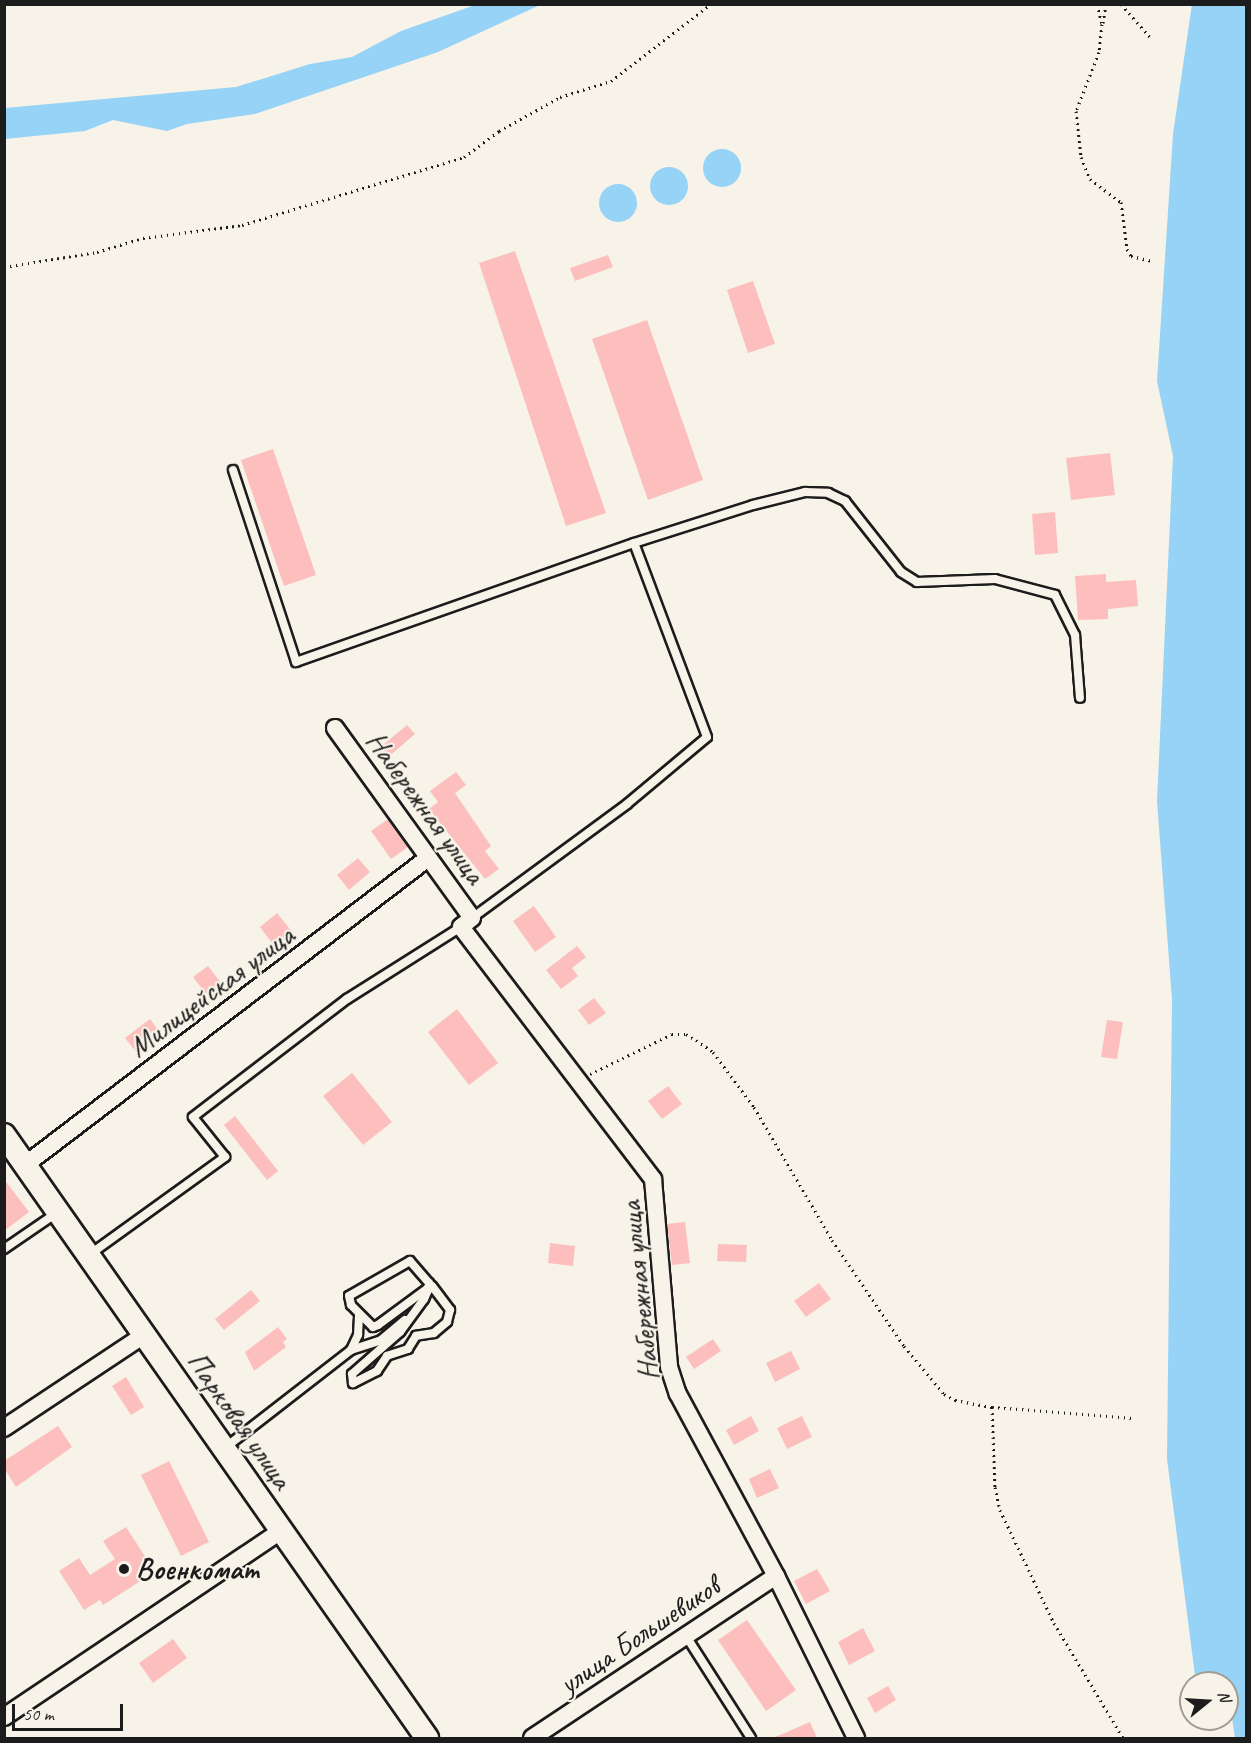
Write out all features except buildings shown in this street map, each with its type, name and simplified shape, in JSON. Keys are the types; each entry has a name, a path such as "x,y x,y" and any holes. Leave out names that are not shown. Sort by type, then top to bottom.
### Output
{"street":[{"name":"Набережная улица","path":"335,728 428,858 466,922 578,1081 654,1179 669,1367 687,1415 776,1576 856,1738"},
{"name":"Милицейская улица","path":"25,1165 428,858"},
{"name":"Парковая улица","path":"4,1135 428,1738"},
{"path":"4,1428 144,1335"},
{"path":"4,1717 281,1531"},
{"name":"улица Большевиков","path":"531,1738 776,1576"}],"lane":[{"path":"233,470 297,662 634,543 753,505 805,492 828,493 845,501 901,572 917,582 995,579 1055,595 1075,635 1080,698"},
{"path":"89,1256 225,1157 193,1117 347,999 466,922 627,804 707,737 634,543"},
{"path":"4,1249 58,1212"},
{"path":"381,1340 348,1301 356,1290 414,1262 430,1287"},
{"path":"370,1327 378,1325 430,1287 437,1285 451,1314 447,1322 434,1333 416,1336 408,1349 387,1356 373,1374 353,1383 352,1374 390,1344 430,1287"},
{"path":"224,1449 351,1350 381,1340 412,1314"},
{"path":"351,1350 358,1335 359,1315"},
{"path":"686,1636 752,1738"}],"path":[{"path":"4,267 97,252 143,238 242,225 464,157 505,128 543,110 560,97 611,81 711,4"},
{"path":"1097,4 1102,24"},
{"path":"1106,4 1098,60 1076,111 1081,157 1090,179 1121,202 1126,249 1131,256 1153,261"},
{"path":"1121,4 1150,37"},
{"path":"578,1081 639,1047 672,1034 686,1034 713,1052 754,1107 832,1240 904,1346 944,1394 955,1400 993,1407 1134,1418"},
{"path":"993,1407 995,1487 1000,1510 1054,1623 1123,1738"}],"water":[{"path":"478,4 540,5 438,52 255,114 187,124 167,131 113,120 85,131 5,139 5,108 236,87 310,64 352,57 401,31"},
{"path":"1192,4 1246,5 1246,1738 1235,1738 1234,1731 1239,1731 1239,1671 1194,1671 1167,1459 1172,1000 1157,801 1173,456 1157,381 1173,134"},
{"path":"722,149 736,154 741,168 736,182 722,187 708,182 703,168 708,154"},
{"path":"669,167 683,172 688,186 683,200 669,205 655,200 650,186 655,172"},
{"path":"618,184 632,189 637,203 632,217 618,222 604,217 599,203 604,189"}],"place":[{"name":"Военкомат","path":"124,1569"}]}
